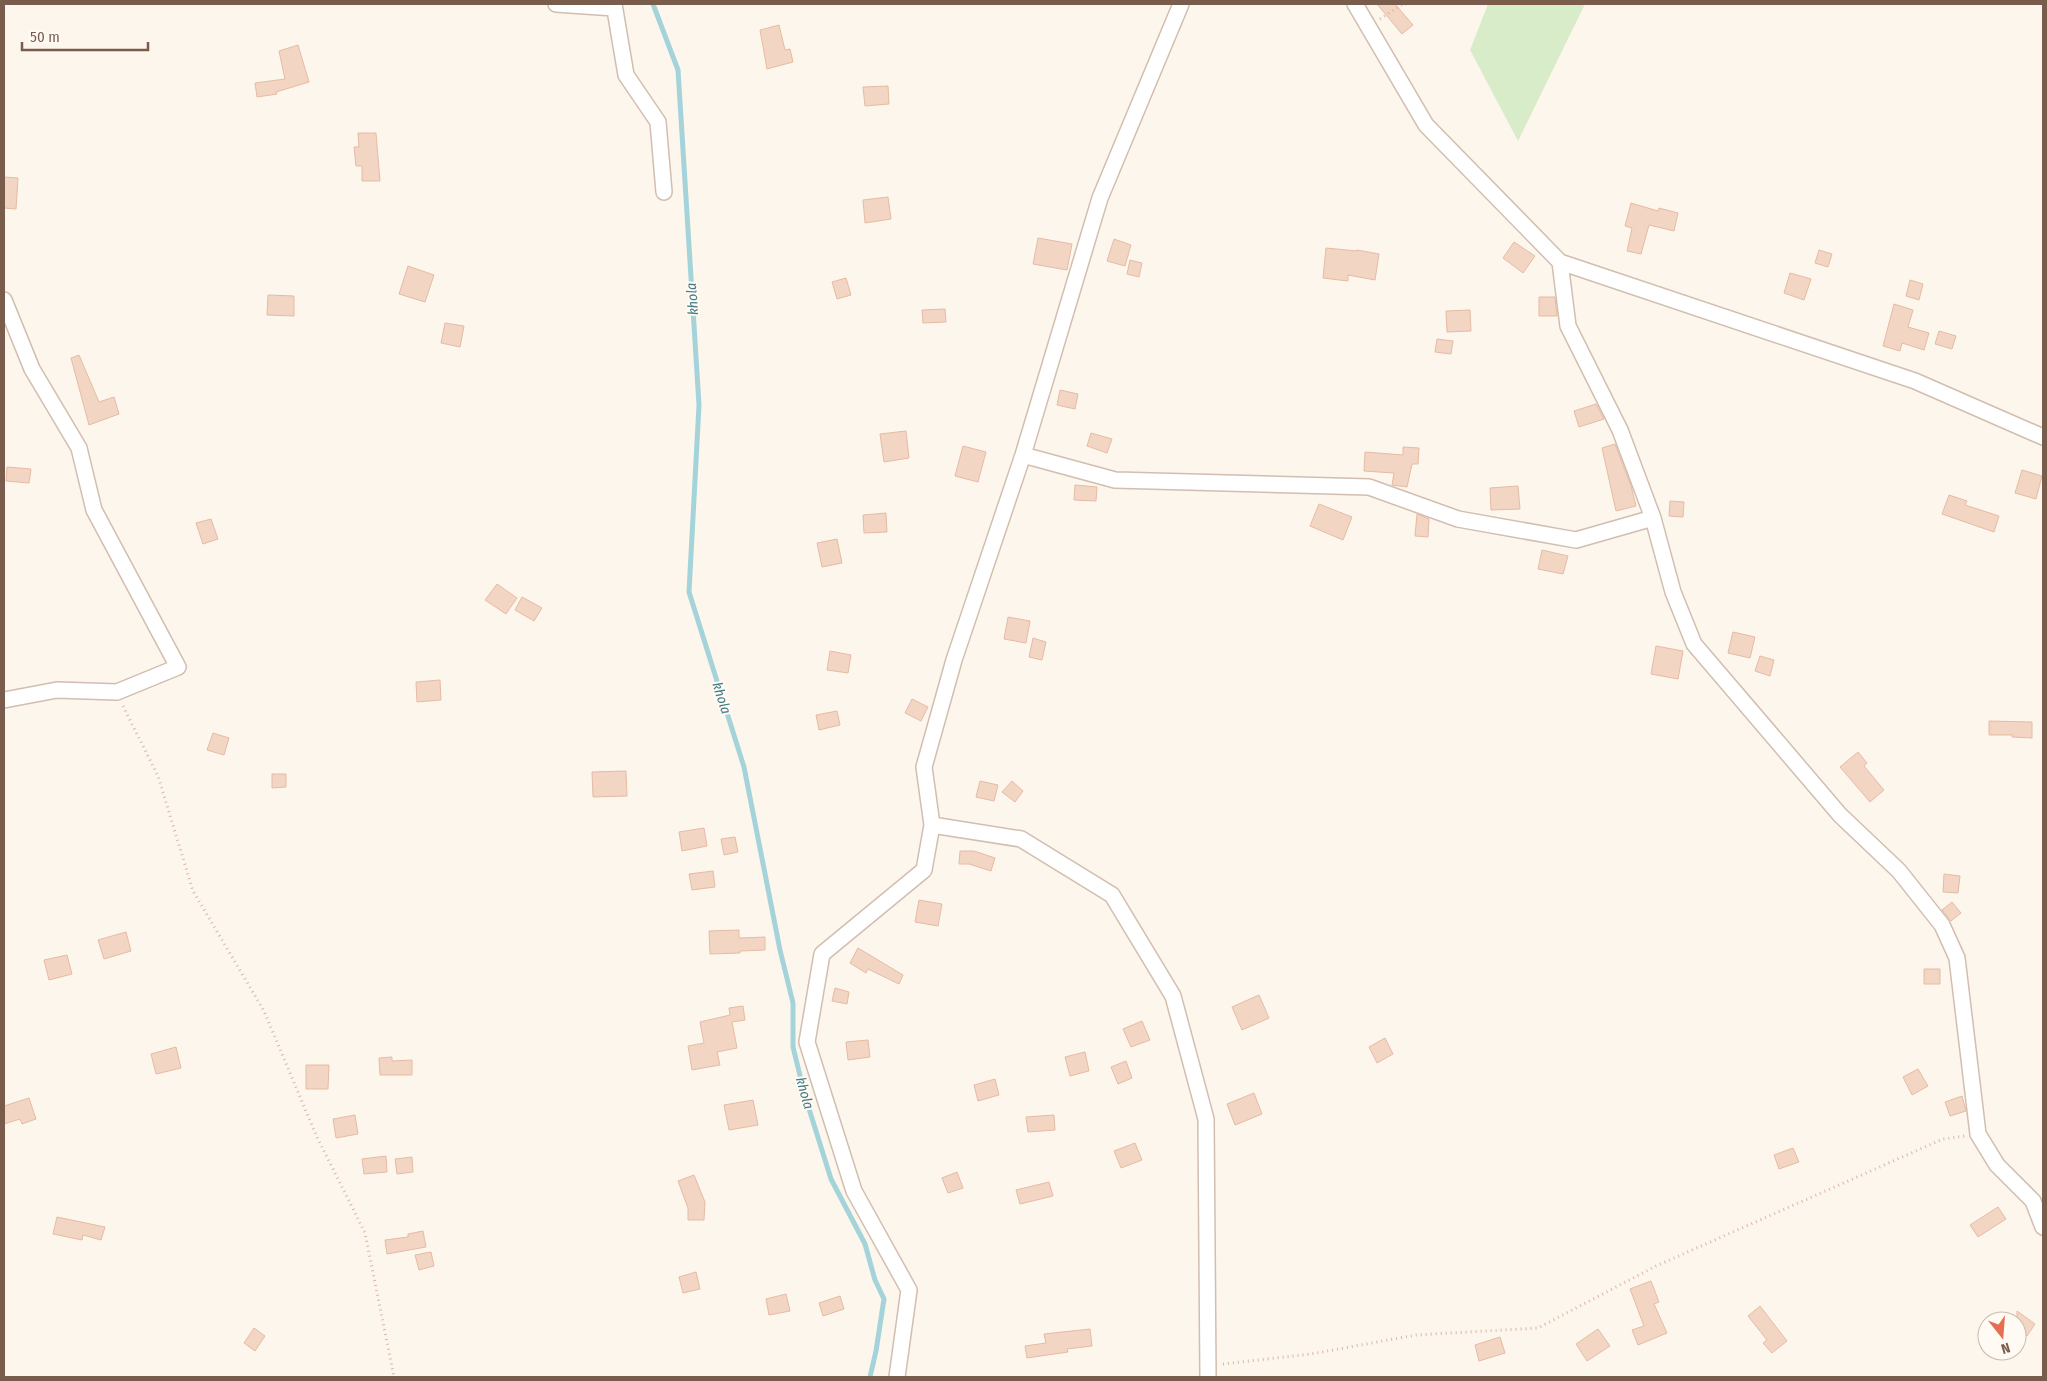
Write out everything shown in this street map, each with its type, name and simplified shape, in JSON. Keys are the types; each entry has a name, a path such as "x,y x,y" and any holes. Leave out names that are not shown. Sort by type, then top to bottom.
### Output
{"street":[{"path":"556,4 614,6 626,75 658,122 664,192"},
{"path":"897,1377 909,1290 854,1191 807,1042 822,954 924,870 932,825 924,767 954,660 1023,455 1100,198 1181,4"},
{"path":"1355,4 1426,125 1560,262 1914,381 2043,437"},
{"path":"1560,262 1568,326 1620,430 1653,518 1673,592 1694,644 1840,815 1898,871 1942,926 1957,958 1978,1134 1997,1166 2034,1201 2043,1227"},
{"path":"4,300 32,370 79,448 94,510 178,666 117,692 57,690 4,700"},
{"path":"1023,455 1115,480 1369,487 1458,520 1576,540 1653,518"},
{"path":"932,825 1021,839 1112,896 1173,996 1206,1119 1208,1371"}],"path":[{"path":"1368,26 1403,4 1410,4"},
{"path":"117,692 158,776 193,891 264,1011 316,1135 365,1233 394,1377"},
{"path":"1208,1371 1416,1335 1538,1328 1656,1266 1943,1139 1978,1134"}],"green space":[{"path":"1488,4 1585,4 1518,141 1470,50"}],"building":[{"path":"1377,4 1395,4 1413,25 1402,34"},
{"path":"779,25 785,50 790,49 793,62 767,69 760,30"},
{"path":"298,45 309,82 276,92 277,94 257,97 255,83 285,79 279,51"},
{"path":"888,86 889,104 865,106 863,87"},
{"path":"358,133 376,133 380,181 362,181 362,166 356,166 354,147 359,147"},
{"path":"4,177 18,178 16,209 4,208"},
{"path":"888,197 891,219 865,223 863,200"},
{"path":"1631,203 1658,211 1659,208 1678,213 1674,231 1649,225 1641,254 1627,251 1632,228 1625,226"},
{"path":"1038,238 1072,244 1067,270 1033,264"},
{"path":"1114,239 1131,245 1125,266 1107,261"},
{"path":"1514,242 1535,256 1523,273 1503,258"},
{"path":"1326,248 1379,254 1375,280 1348,275 1348,281 1323,278"},
{"path":"1819,250 1832,254 1828,267 1815,263"},
{"path":"1130,260 1142,263 1139,277 1127,274"},
{"path":"408,266 434,275 425,302 399,294"},
{"path":"1790,273 1811,279 1804,300 1784,293"},
{"path":"846,278 851,295 837,299 832,282"},
{"path":"1910,280 1923,284 1919,300 1906,296"},
{"path":"268,295 294,296 294,316 267,315"},
{"path":"1539,297 1555,297 1557,316 1539,316"},
{"path":"1894,304 1913,310 1908,327 1929,333 1924,350 1902,343 1900,351 1883,346"},
{"path":"945,309 946,322 923,323 922,310"},
{"path":"1470,310 1471,331 1447,332 1446,311"},
{"path":"445,323 464,326 460,347 441,343"},
{"path":"1939,331 1956,336 1952,349 1935,344"},
{"path":"1437,339 1453,341 1451,354 1435,352"},
{"path":"79,355 99,402 114,397 119,414 89,425 71,358"},
{"path":"1060,390 1078,394 1075,409 1057,405"},
{"path":"1596,404 1604,419 1579,427 1574,411"},
{"path":"906,431 909,458 884,462 880,434"},
{"path":"1091,433 1112,439 1107,453 1087,446"},
{"path":"1615,444 1631,486 1636,506 1616,511 1602,448"},
{"path":"963,446 986,452 978,482 955,476"},
{"path":"1403,447 1419,448 1418,464 1412,464 1407,487 1392,485 1394,473 1364,471 1365,452 1403,455"},
{"path":"7,467 31,469 29,483 6,481"},
{"path":"2022,470 2042,476 2036,499 2015,493"},
{"path":"1075,485 1097,487 1096,501 1074,500"},
{"path":"1518,486 1520,509 1491,510 1490,488"},
{"path":"1949,495 1967,501 1965,505 1999,516 1994,532 1942,514"},
{"path":"1670,501 1684,502 1683,517 1669,516"},
{"path":"1319,504 1352,517 1343,540 1310,526"},
{"path":"886,513 887,532 864,533 863,515"},
{"path":"1417,514 1429,519 1428,537 1415,536"},
{"path":"211,519 218,539 203,544 196,523"},
{"path":"837,539 842,563 822,567 817,543"},
{"path":"1542,550 1568,556 1563,574 1538,569"},
{"path":"497,584 517,598 506,614 485,600"},
{"path":"522,597 542,608 534,621 515,610"},
{"path":"1008,617 1030,621 1026,643 1004,639"},
{"path":"1733,632 1755,637 1750,658 1728,653"},
{"path":"1033,638 1046,642 1042,660 1029,657"},
{"path":"1656,646 1683,651 1678,679 1651,674"},
{"path":"830,651 851,655 848,673 827,670"},
{"path":"1760,656 1774,660 1770,676 1755,671"},
{"path":"440,680 441,700 417,702 416,682"},
{"path":"912,699 928,707 921,721 905,713"},
{"path":"837,711 840,725 819,730 816,715"},
{"path":"1989,721 2032,722 2032,738 2012,737 2013,735 1989,735"},
{"path":"213,733 229,738 224,755 207,750"},
{"path":"1858,752 1867,763 1864,766 1884,790 1870,802 1840,767"},
{"path":"626,771 627,796 593,797 592,772"},
{"path":"272,774 286,774 286,787 272,788"},
{"path":"980,781 998,785 994,801 976,797"},
{"path":"1012,781 1023,791 1015,802 1002,792"},
{"path":"704,828 707,846 682,851 679,832"},
{"path":"735,837 738,852 724,855 721,839"},
{"path":"960,851 974,851 995,858 991,871 969,864 959,864"},
{"path":"713,871 715,887 692,890 689,874"},
{"path":"1944,874 1960,876 1958,893 1943,892"},
{"path":"919,900 942,904 938,926 915,922"},
{"path":"1952,902 1961,913 1951,921 1942,910"},
{"path":"739,930 739,938 765,937 765,950 710,954 709,931"},
{"path":"126,932 131,951 104,959 98,940"},
{"path":"858,948 903,975 899,984 868,969 866,973 850,963"},
{"path":"67,955 72,974 49,980 44,960"},
{"path":"1924,969 1940,969 1940,984 1924,984"},
{"path":"835,988 849,992 847,1004 832,1001"},
{"path":"1259,995 1269,1018 1242,1030 1232,1007"},
{"path":"743,1006 745,1020 732,1022 737,1048 717,1052 720,1065 692,1070 688,1046 704,1043 700,1022 730,1015 729,1008"},
{"path":"1142,1021 1150,1040 1131,1047 1123,1029"},
{"path":"1385,1038 1393,1054 1377,1063 1369,1047"},
{"path":"868,1040 870,1057 848,1060 846,1042"},
{"path":"176,1047 181,1068 156,1074 151,1054"},
{"path":"1085,1052 1089,1071 1070,1076 1065,1057"},
{"path":"392,1057 392,1061 412,1060 412,1075 380,1075 379,1058"},
{"path":"1126,1061 1132,1078 1118,1084 1111,1067"},
{"path":"306,1065 329,1065 328,1089 306,1089"},
{"path":"1918,1069 1928,1086 1912,1095 1903,1077"},
{"path":"995,1079 999,1095 978,1101 974,1085"},
{"path":"1254,1093 1262,1114 1235,1125 1227,1104"},
{"path":"1962,1096 1966,1111 1950,1116 1945,1102"},
{"path":"29,1098 36,1119 22,1124 20,1119 4,1124 4,1106"},
{"path":"753,1100 758,1125 729,1130 724,1105"},
{"path":"355,1115 358,1134 336,1138 333,1119"},
{"path":"1054,1115 1055,1130 1028,1132 1026,1117"},
{"path":"1135,1143 1142,1160 1121,1168 1114,1151"},
{"path":"1793,1148 1799,1162 1779,1169 1774,1155"},
{"path":"386,1156 387,1172 364,1174 362,1159"},
{"path":"412,1157 413,1172 397,1174 395,1159"},
{"path":"957,1172 963,1188 948,1193 942,1178"},
{"path":"694,1175 705,1202 704,1220 688,1220 688,1208 678,1181"},
{"path":"1049,1182 1053,1196 1020,1204 1016,1190"},
{"path":"1998,1207 2006,1219 1978,1237 1970,1225"},
{"path":"57,1217 105,1227 101,1240 83,1235 82,1240 53,1234"},
{"path":"423,1231 426,1247 387,1254 385,1240 408,1237 408,1234"},
{"path":"431,1252 434,1266 419,1270 415,1255"},
{"path":"696,1272 700,1289 683,1293 679,1277"},
{"path":"1651,1281 1659,1302 1654,1304 1667,1333 1638,1345 1632,1330 1644,1326 1630,1289"},
{"path":"786,1294 790,1311 769,1315 766,1299"},
{"path":"840,1296 844,1309 823,1316 819,1303"},
{"path":"1760,1306 1787,1341 1772,1353 1763,1343 1767,1340 1748,1316"},
{"path":"2027,1318 2035,1324 2027,1336"},
{"path":"254,1328 265,1336 255,1351 244,1343"},
{"path":"1090,1329 1092,1346 1067,1349 1068,1352 1027,1358 1025,1346 1046,1343 1044,1334"},
{"path":"1598,1329 1610,1346 1587,1361 1576,1344"},
{"path":"1500,1337 1505,1353 1479,1361 1475,1345"}],"waterway":[{"name":"khola","path":"653,4 678,70 699,405 689,592 744,767 780,950 793,1003 793,1047 805,1096 831,1179 865,1244 875,1280 884,1299 870,1377"}]}
